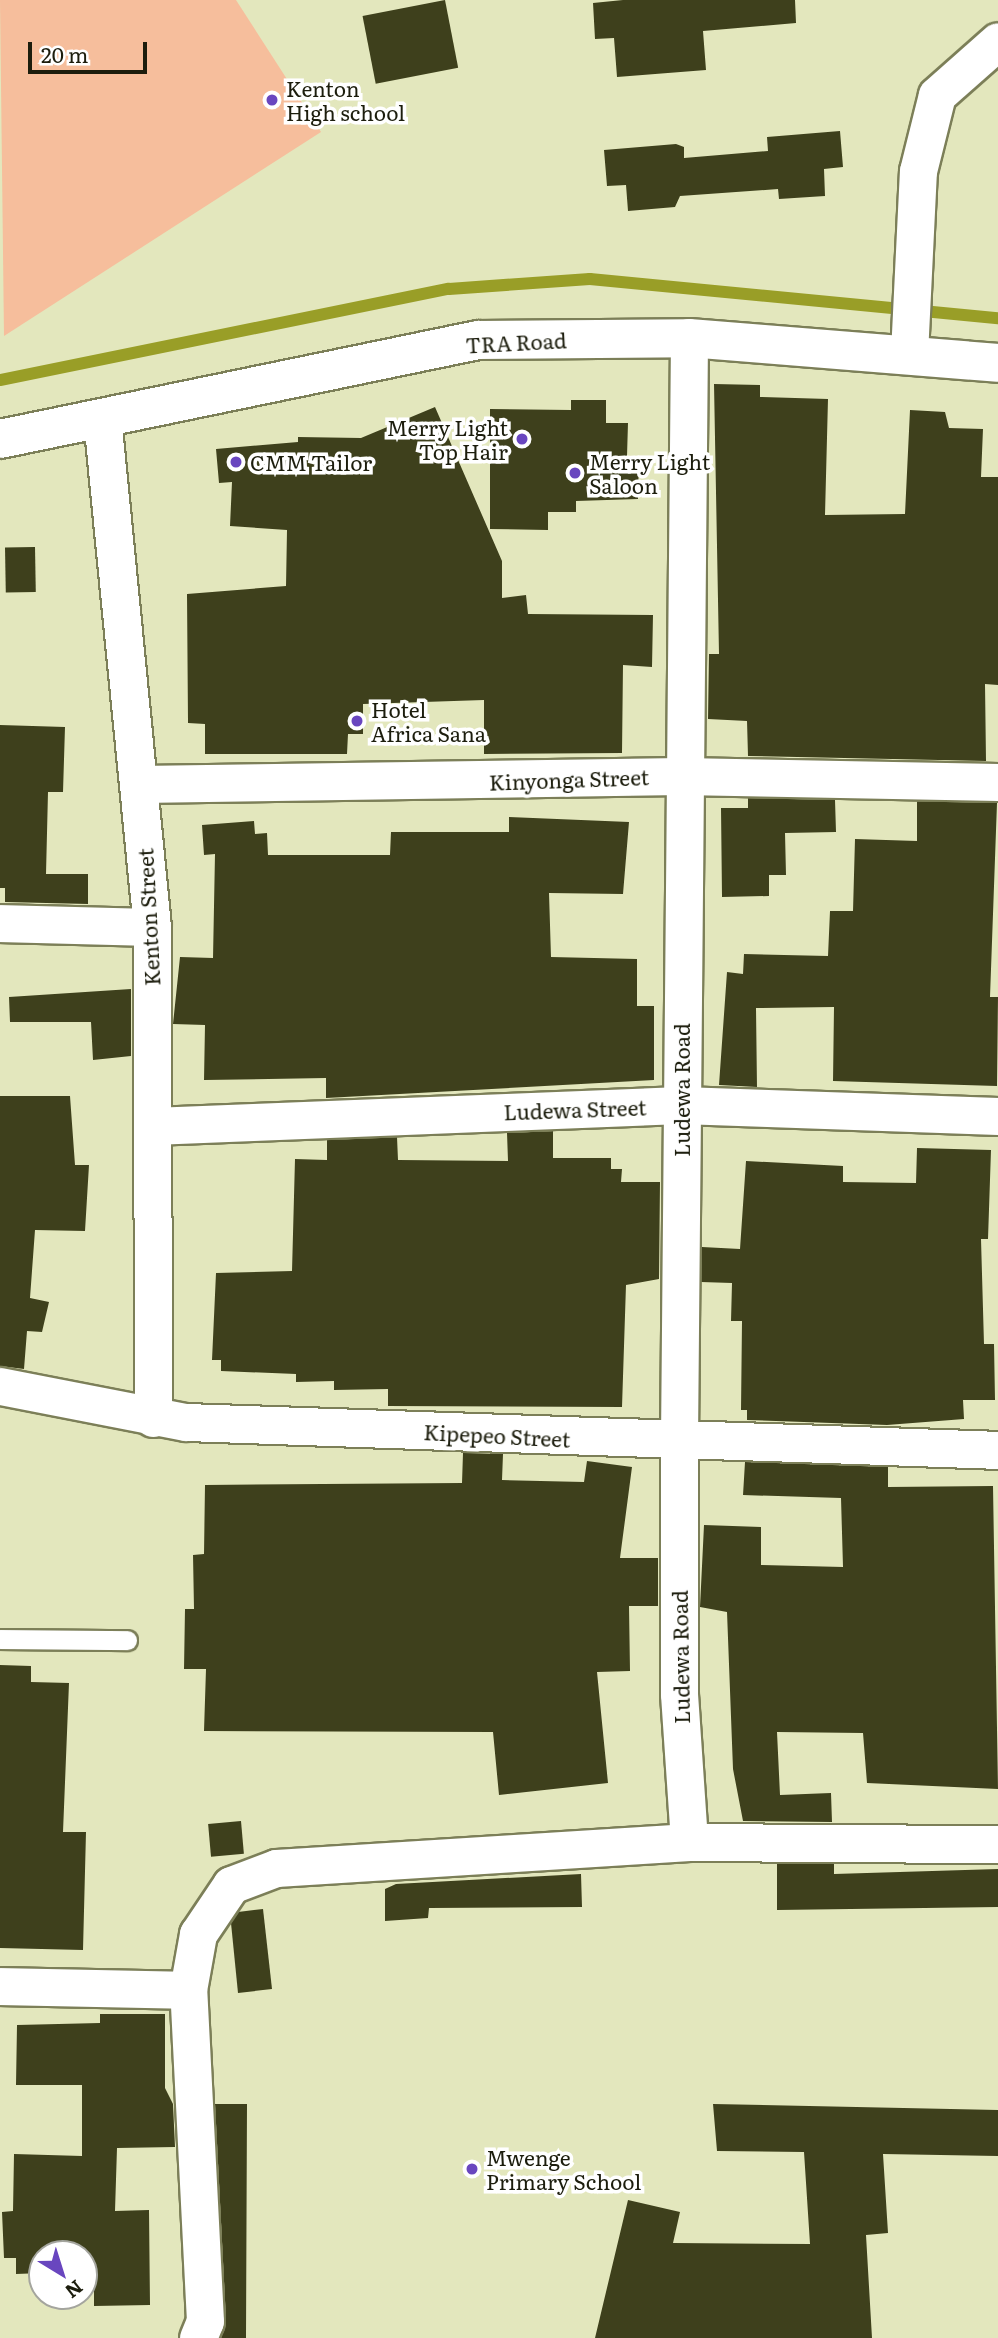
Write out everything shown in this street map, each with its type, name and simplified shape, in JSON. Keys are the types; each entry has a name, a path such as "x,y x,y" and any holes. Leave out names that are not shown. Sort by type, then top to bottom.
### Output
{"main road":[{"name":"TRA Road","path":"0,439 478,340 689,338 998,363"}],"street":[{"path":"909,354 918,171 937,95 983,48 998,41"},
{"name":"Ludewa Road","path":"689,338 682,776 679,1443 679,1694 689,1842"},
{"name":"Kenton Street","path":"102,418 152,927 153,1418"},
{"name":"Kinyonga Street","path":"139,784 682,776 998,782"},
{"path":"0,923 152,927"},
{"name":"Ludewa Street","path":"152,1126 681,1105 998,1116"},
{"name":"Kipepeo Street","path":"0,1386 153,1418 679,1443 998,1450"},
{"path":"198,2338 205,2321 188,1990 198,1934 212,1907 231,1885 276,1868 689,1842 998,1844"},
{"path":"0,1986 188,1990"}],"lane":[{"path":"0,1639 127,1640"}],"shaded area":[{"path":"0,0 236,0 321,132 4,336"}],"building":[{"path":"445,0 458,68 376,84 363,16"},
{"path":"623,0 795,0 796,23 703,31 706,70 617,77 614,38 595,39 593,3"},
{"path":"840,131 843,167 824,169 825,196 779,199 778,189 680,196 675,207 628,211 626,185 607,186 604,150 676,144 684,147 684,158 768,151 767,137"},
{"path":"714,384 760,385 760,397 828,399 825,515 905,514 910,410 945,412 949,428 983,429 981,477 998,477 998,685 985,684 986,761 748,756 747,721 708,719 709,654 719,654"},
{"name":"Merry Light Saloon","path":"571,400 606,400 606,423 628,423 627,456 639,456 638,499 576,501 576,512 548,512 548,530 490,529 490,409 571,410"},
{"path":"435,407 502,561 502,598 526,595 528,614 653,615 652,667 623,665 622,753 484,754 484,700 363,704 363,734 348,734 347,754 205,754 205,724 188,723 187,594 286,586 287,530 230,526 232,482 219,483 216,449 298,442 298,437 361,438"},
{"path":"35,547 36,592 6,593 5,548"},
{"path":"0,725 65,727 63,792 48,792 46,874 88,874 88,904 5,902 5,888 0,888"},
{"path":"748,798 835,800 836,832 785,833 786,875 769,875 769,896 722,897 721,808 748,808"},
{"path":"917,801 997,803 990,997 998,997 997,1086 833,1081 834,1007 756,1008 757,1087 719,1085 727,972 743,974 744,954 828,956 830,911 853,911 855,839 917,841"},
{"path":"509,817 629,822 623,894 549,893 551,957 637,959 637,1006 654,1006 654,1080 326,1098 326,1078 204,1080 205,1025 173,1024 180,957 213,958 215,854 204,855 202,825 254,821 255,834 267,833 268,855 390,855 391,832 509,832"},
{"path":"131,989 131,1056 93,1060 91,1022 10,1022 9,997"},
{"path":"0,1096 70,1096 75,1165 89,1165 85,1231 35,1230 30,1298 49,1302 42,1332 27,1331 24,1369 0,1366"},
{"path":"553,1131 553,1158 611,1158 611,1169 622,1169 621,1182 660,1182 659,1279 626,1285 622,1407 388,1406 388,1389 334,1390 334,1381 296,1382 296,1374 221,1371 221,1360 212,1360 216,1273 292,1271 295,1159 327,1160 327,1140 397,1137 398,1160 508,1161 507,1133"},
{"path":"917,1148 991,1150 988,1239 981,1239 984,1344 994,1344 995,1400 963,1400 964,1419 887,1425 747,1420 747,1410 741,1410 742,1321 731,1321 732,1283 701,1282 702,1247 740,1249 746,1161 843,1166 843,1182 916,1183"},
{"path":"463,1453 503,1454 502,1480 584,1482 587,1461 632,1467 620,1558 658,1558 658,1606 629,1606 630,1671 597,1672 608,1783 499,1795 493,1732 204,1731 206,1669 184,1669 185,1609 194,1609 193,1555 204,1554 205,1485 462,1483"},
{"path":"745,1462 888,1467 888,1487 993,1486 998,1789 867,1783 863,1733 777,1732 780,1795 831,1793 832,1822 743,1821 733,1769 727,1612 700,1607 704,1525 761,1527 761,1565 843,1567 841,1498 743,1495"},
{"path":"0,1665 31,1666 31,1682 69,1683 63,1832 86,1832 83,1950 0,1948"},
{"path":"241,1821 244,1854 211,1857 208,1824"},
{"path":"777,1864 834,1864 834,1874 998,1869 998,1907 777,1910"},
{"path":"581,1874 582,1907 429,1908 428,1918 385,1921 385,1889 396,1884"},
{"path":"263,1909 272,1989 238,1993 231,1923 238,1912"},
{"path":"100,2014 165,2014 165,2088 173,2104 175,2147 117,2148 115,2211 149,2210 150,2305 98,2306 98,2240 28,2240 28,2274 16,2274 16,2258 4,2258 2,2212 13,2211 14,2154 82,2156 82,2085 16,2085 17,2025 100,2023"},
{"path":"215,2104 247,2104 246,2338 221,2338 226,2320"},
{"path":"713,2104 998,2110 998,2156 883,2154 888,2233 866,2235 872,2338 595,2338 628,2200 680,2212 673,2243 810,2244 804,2152 717,2151"}],"waterway":[{"path":"0,380 449,289 590,279 998,318"}],"place":[{"name":"Kenton High school","path":"272,100"},
{"name":"Merry Light Top Hair","path":"522,439"},
{"name":"CMM Tailor","path":"236,462"},
{"name":"Merry Light Saloon","path":"575,473"},
{"name":"Hotel Africa Sana","path":"357,721"},
{"name":"Mwenge Primary School","path":"472,2169"}]}
